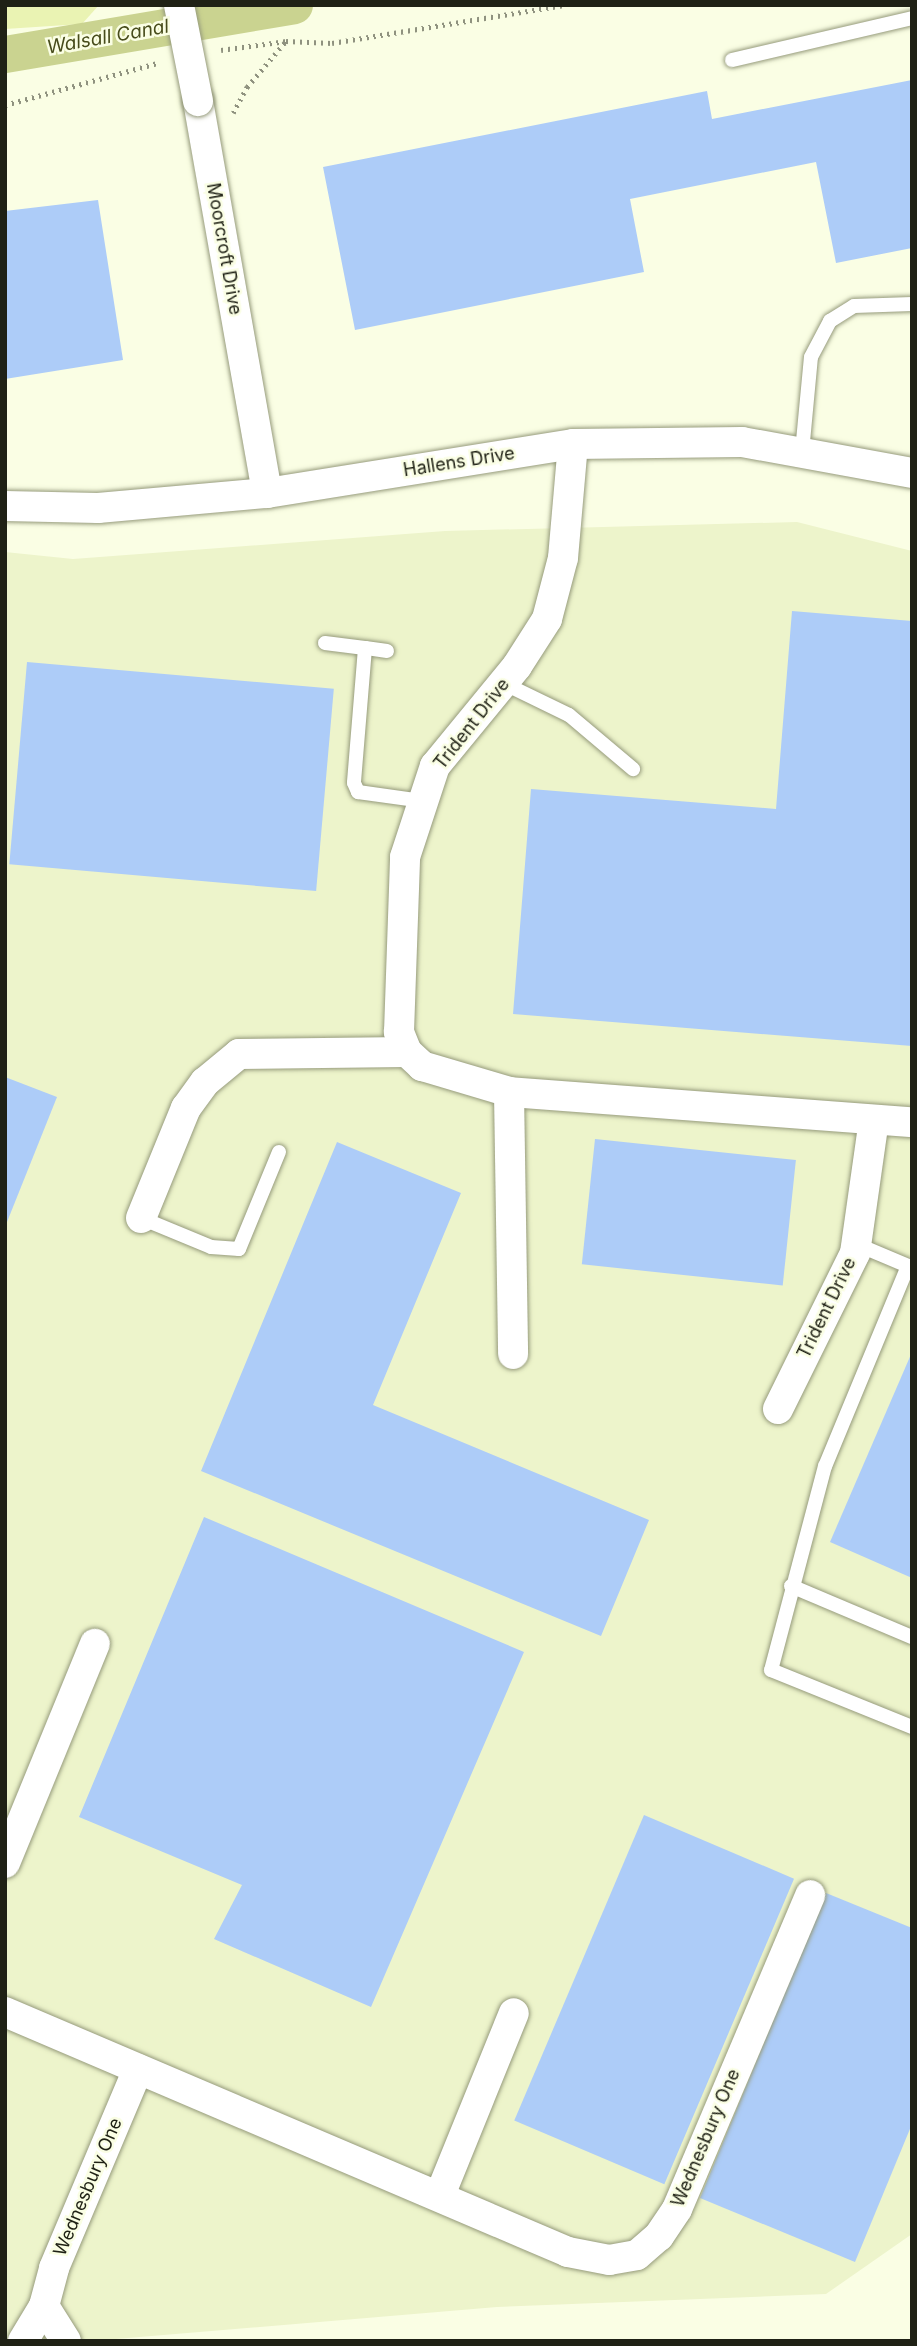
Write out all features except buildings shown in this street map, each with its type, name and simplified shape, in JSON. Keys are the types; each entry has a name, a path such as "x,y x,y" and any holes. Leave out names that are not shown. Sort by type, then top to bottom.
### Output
{"street":[{"name":"Moorcroft Drive","path":"179,5 201,115 267,493"},
{"name":"Hallens Drive","path":"5,506 98,508 267,493 573,444 742,442 912,473"},
{"name":"Trident Drive","path":"407,1052 398,1032 405,857 435,766 503,683 547,619 563,558 573,444"},
{"path":"141,1218 186,1108 205,1082 239,1054 407,1052 422,1066 509,1092 912,1122"},
{"path":"509,1092 513,1354"},
{"name":"Trident Drive","path":"778,1409 856,1244 874,1120"},
{"path":"5,1863 95,1644"},
{"name":"Wednesbury One","path":"5,2011 582,2255 609,2260 637,2255 659,2236 677,2209 810,1895"},
{"path":"440,2195 514,2013"},
{"name":"Wednesbury One","path":"23,2341 44,2306 54,2268 138,2069"},
{"path":"44,2306 66,2341"}],"lane":[{"path":"732,60 912,18"},
{"path":"802,452 811,357 830,321 854,306 912,304"},
{"path":"325,643 387,651"},
{"path":"365,648 354,783 358,792 424,801"},
{"path":"503,683 569,715 633,769"},
{"path":"141,1218 211,1247 239,1249 279,1152"},
{"path":"856,1244 910,1262 825,1466 791,1586 771,1670 912,1727"},
{"path":"791,1586 912,1637"}],"path":[{"path":"209,52 286,41 332,43 563,5"},
{"path":"201,115 231,117 247,87 286,41"},
{"path":"5,105 170,60"}],"shaded area":[{"path":"5,5 99,5 82,24 5,29"},
{"path":"797,522 912,551 912,2234 826,2294 497,2307 92,2341 5,2341 5,552 73,559 445,531"}],"waterway":[{"name":"Walsall Canal","path":"5,54 294,5"}]}
